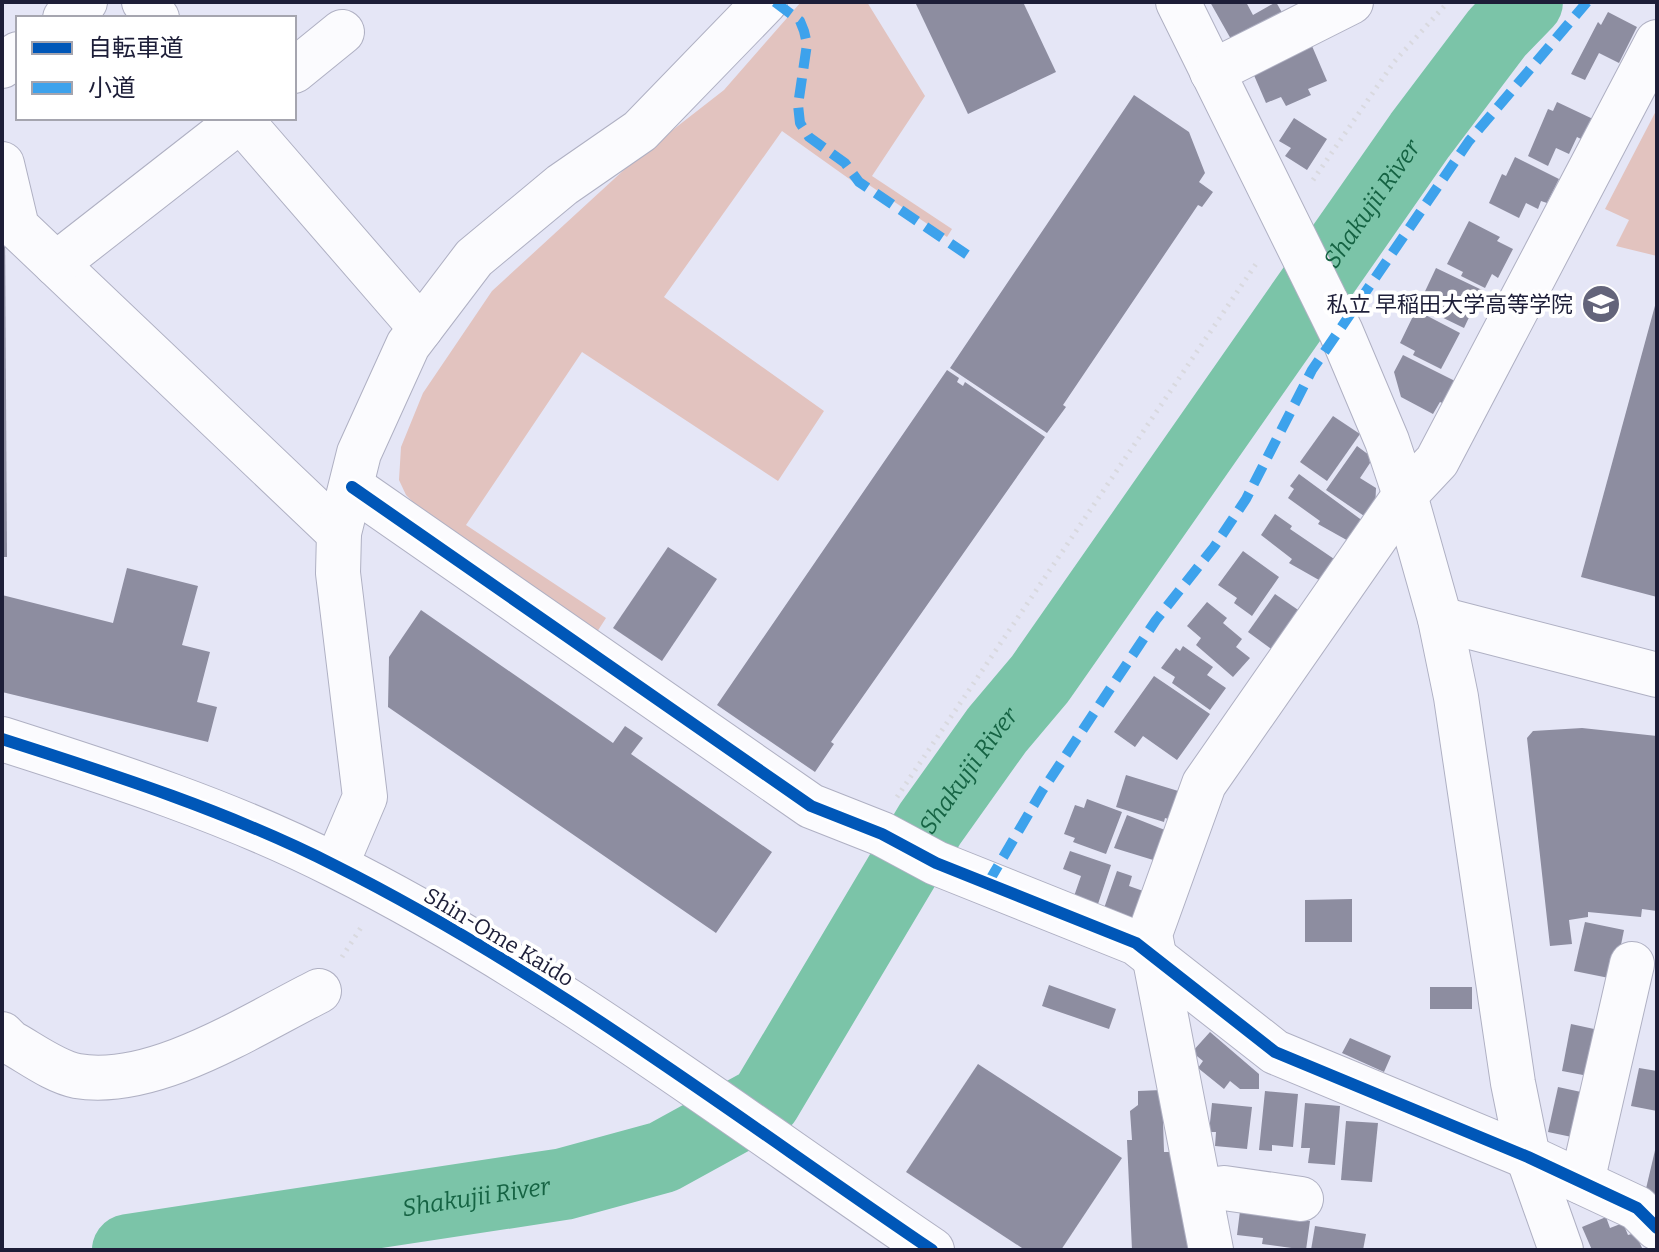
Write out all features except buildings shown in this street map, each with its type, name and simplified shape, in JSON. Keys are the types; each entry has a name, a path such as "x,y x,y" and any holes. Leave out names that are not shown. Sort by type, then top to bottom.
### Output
{"street":[{"path":"68,16 85,2"},
{"path":"336,865 365,797 338,573 339,533 359,453 408,345 474,258 562,185 640,131 765,2"},
{"path":"1178,2 1336,322 1365,385 1405,495 1440,619 1456,697 1508,1060 1528,1157 1561,1250"},
{"path":"1212,72 1351,2"},
{"path":"296,69 342,32"},
{"path":"1211,1250 1150,934 1204,784 1405,495 1437,461 1657,42"},
{"path":"56,264 240,120"},
{"path":"242,120 421,328"},
{"path":"2,164 17,227 339,533"},
{"path":"352,487 811,806 878,833 936,863 1136,943 1154,954 1275,1052 1528,1157 1637,1208 1657,1228"},
{"path":"1440,619 1657,675"},
{"name":"Shin-Ome Kaido","path":"2,739 131,779 336,865 463,936 585,1013 932,1250"},
{"path":"1582,1182 1632,964"},
{"path":"2,1034 10,1042 74,1076 126,1077 177,1060 319,991"},
{"path":"1200,1191 1224,1188 1301,1199"}],"path":[{"path":"878,833 1284,222 1394,62 1448,2"}],"shaded area":[{"path":"801,2 867,2 925,96 872,176 952,229 947,237 866,183 862,188 782,131 664,297 824,411 778,481 582,352 466,525 606,618 597,632 439,528 406,495 399,480 401,447 423,393 492,291 638,157 724,90"},
{"path":"1657,109 1657,256 1616,246 1629,220 1605,209"}],"waterway":[{"name":"Shakujii River","path":"128,1250 564,1184 663,1157 765,1101 930,824 997,730 1040,679 1420,135 1497,33 1527,2"}],"marked path":[{"path":"775,2 800,21 804,31 807,44 798,105 800,123 809,137 845,163 859,182 969,256"},
{"path":"988,883 1042,791 1156,620 1214,547 1246,499 1312,370 1469,141 1587,2"}],"cycle path":[{"path":"352,487 811,806 882,834 936,863 1136,943 1275,1052 1528,1157 1637,1208 1657,1228"},
{"path":"2,739 129,781 255,828 336,866 414,908 566,999 932,1250"}],"place":[{"name":"私立 早稲田大学高等学院","path":"1601,304"}]}
